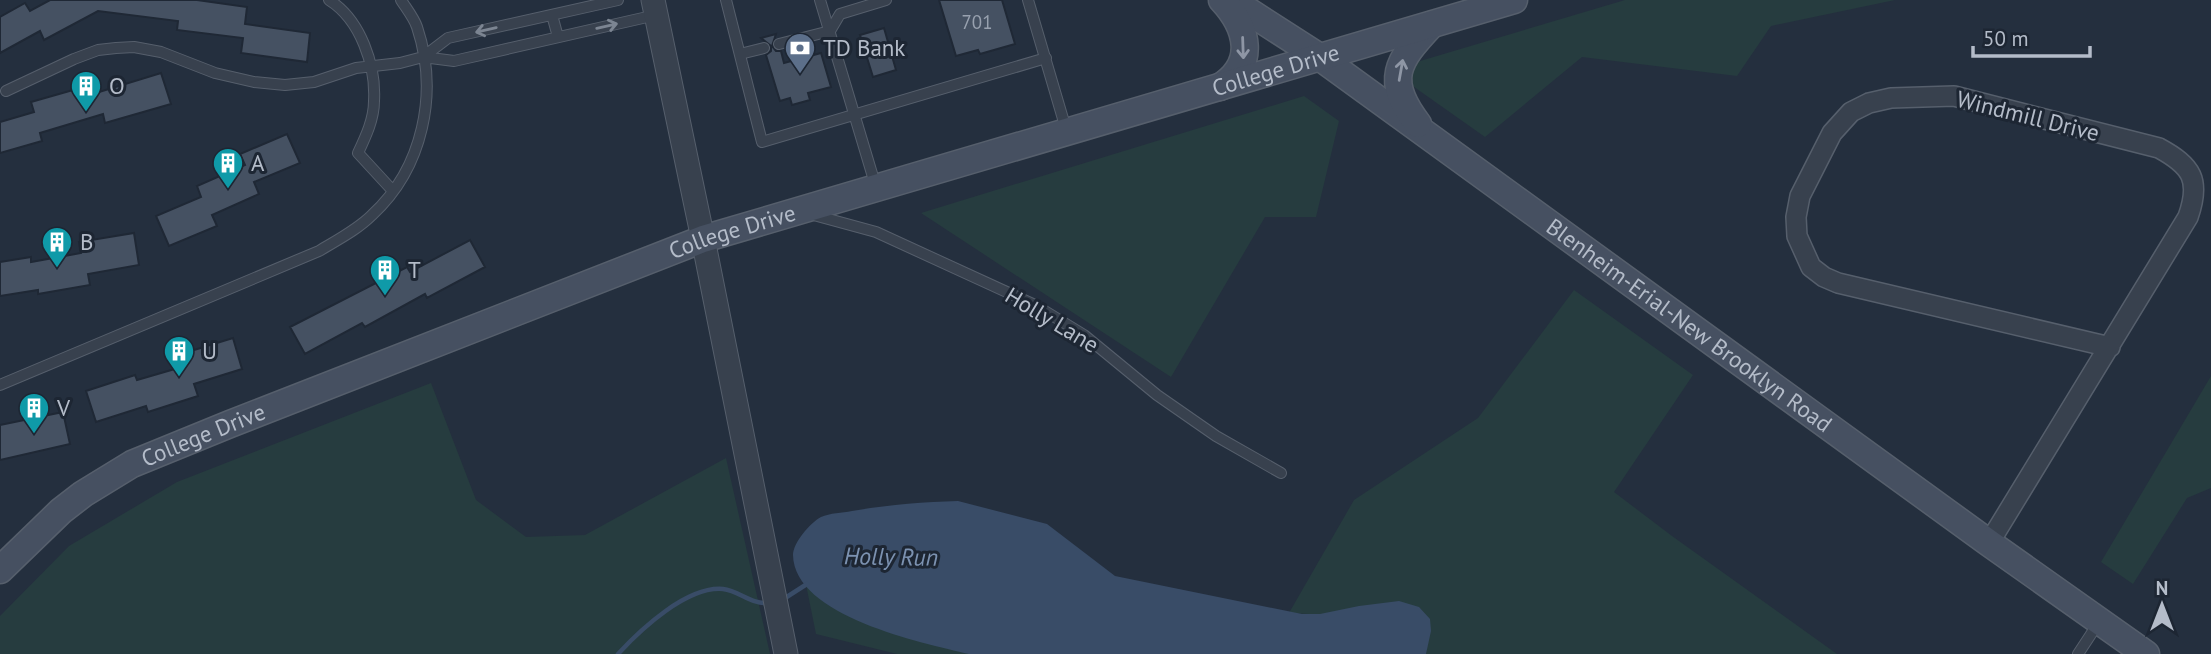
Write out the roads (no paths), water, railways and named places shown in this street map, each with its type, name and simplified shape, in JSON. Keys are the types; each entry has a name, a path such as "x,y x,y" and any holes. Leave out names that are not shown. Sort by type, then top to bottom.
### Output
{"main road":[{"path":"1216,89 1233,77 1241,66 1245,52 1240,28 1222,0"},
{"name":"Blenheim-Erial-New Brooklyn Road","path":"1231,0 1321,58 2146,654"},
{"name":"College Drive","path":"0,570 61,511 110,476 132,464 703,239 1514,0"},
{"path":"1431,25 1403,58 1398,73 1401,94 1411,114 1442,147"}],"street":[{"path":"656,4 786,654"},
{"name":"Windmill Drive","path":"1989,543 2110,347 2188,217 2193,202 2192,176 2179,159 2159,148 1954,96 1891,97 1869,103 1851,112 1832,133 1800,196 1796,217 1797,236 1811,267 1838,283 2110,347"}],"lane":[{"path":"329,0 352,23 361,37 371,66 374,102 372,120 358,153 393,191"},
{"path":"0,385 319,251 374,214 404,176 415,155 426,105 428,85 417,25 401,0"},
{"path":"424,57 448,38 618,0"},
{"path":"726,0 762,142 1045,58"},
{"path":"820,0 876,189"},
{"path":"779,44 830,32 840,14 886,0"},
{"path":"1028,0 1068,132"},
{"path":"6,91 98,50 134,47 161,52 215,73 267,83 298,85 314,82 340,71 424,57 454,61 558,37 656,4"},
{"path":"552,15 558,37"},
{"path":"740,54 764,48"},
{"name":"Holly Lane","path":"799,211 876,232 1035,305 1084,335 1157,394 1216,436 1281,473"},
{"path":"2078,654 2100,622"}],"water":[{"path":"958,501 1047,524 1115,576 1302,614 1320,614 1399,601 1419,607 1430,619 1431,631 1426,654 969,654 893,634 864,623 814,595 799,576 794,550 803,534 821,517 892,505"}],"waterway":[{"name":"Holly Run","path":"782,600 807,584"},
{"name":"Holly Run","path":"618,654 666,611 695,594 723,589 757,602 770,603"}],"place":[{"name":"TD Bank","path":"800,75"},
{"name":"O","path":"86,113"},
{"name":"A","path":"228,190"},
{"name":"B","path":"57,269"},
{"name":"T","path":"385,297"},
{"name":"U","path":"179,378"},
{"name":"V","path":"34,435"}]}
